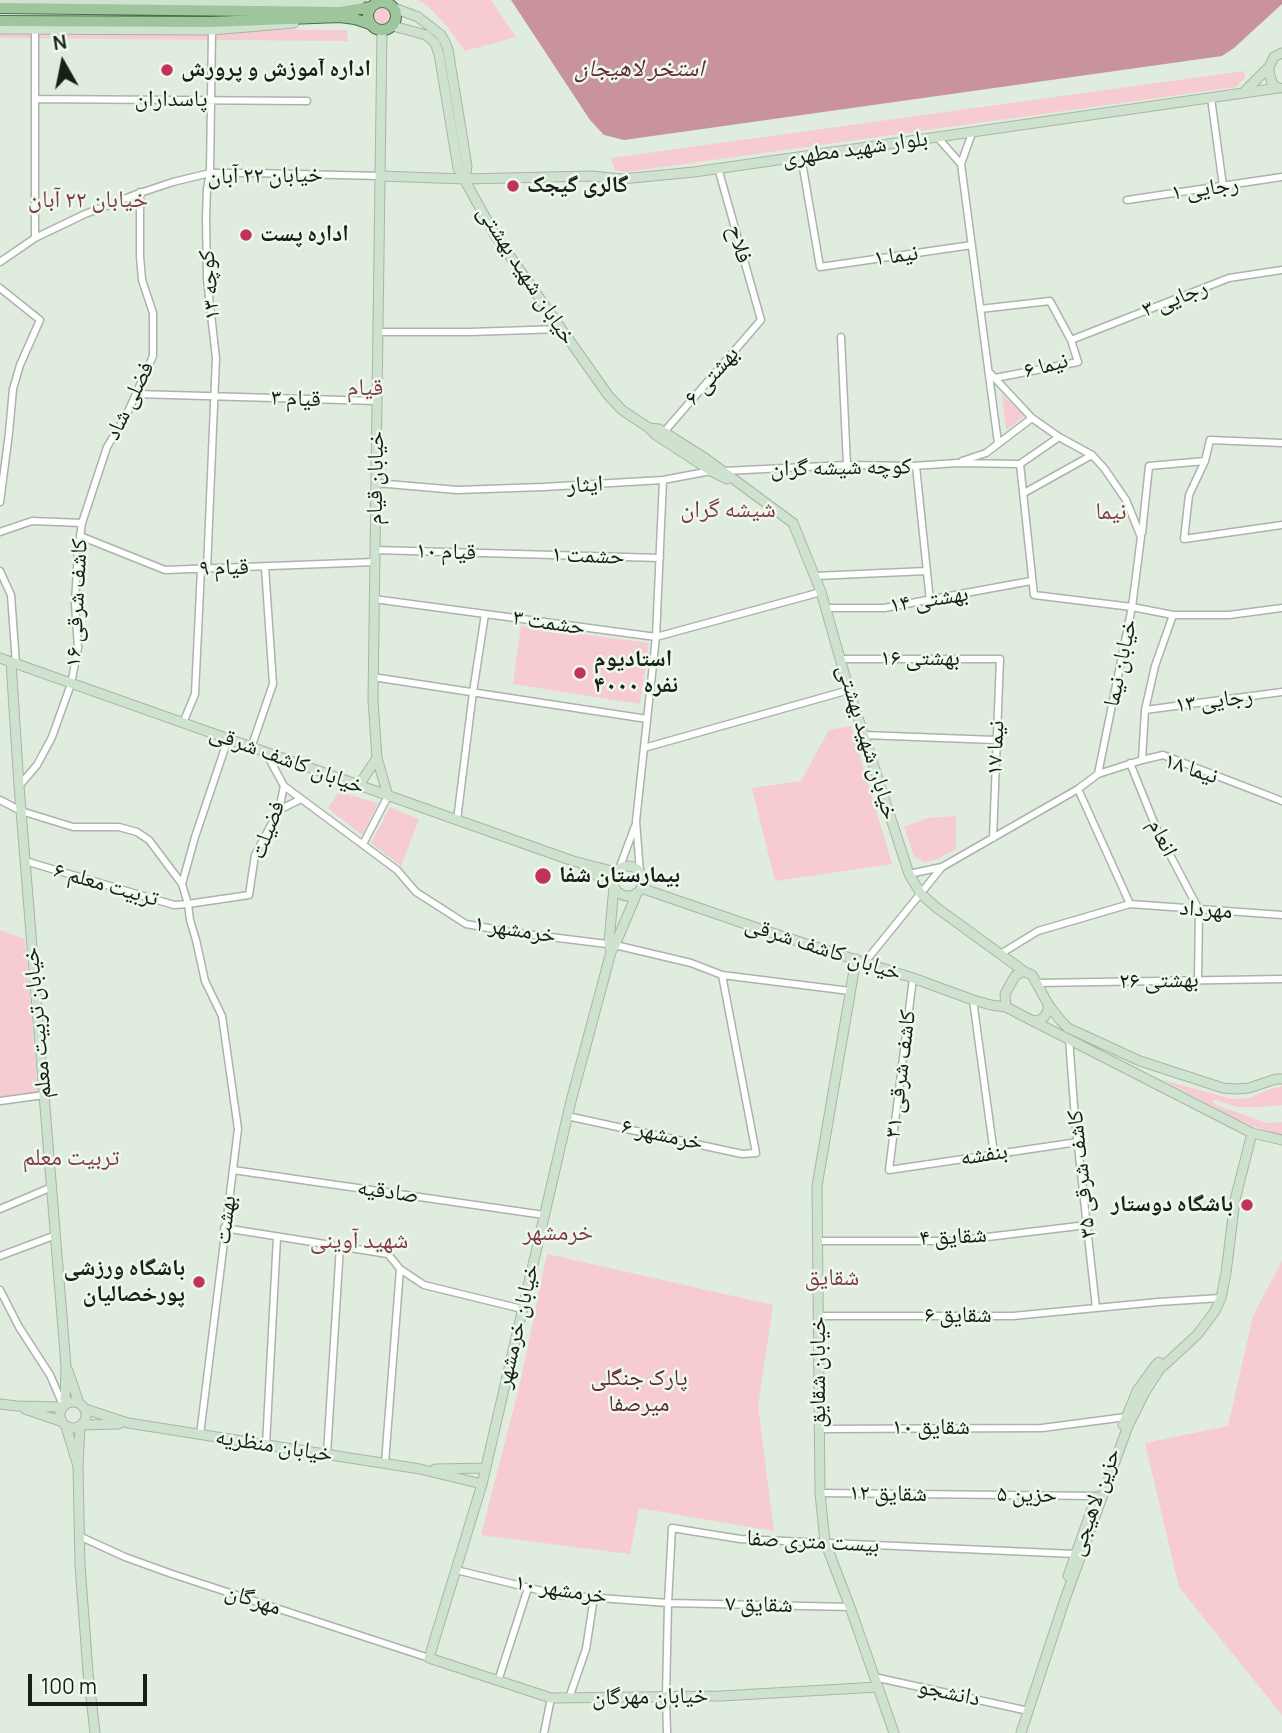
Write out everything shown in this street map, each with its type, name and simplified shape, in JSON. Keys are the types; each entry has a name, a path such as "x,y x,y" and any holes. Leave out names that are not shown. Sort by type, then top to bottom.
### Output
{"main road":[{"path":"0,2 210,1 350,4 360,0"},
{"path":"0,8 341,12 385,2 392,4 418,17 442,36 445,42 467,166 465,178"},
{"path":"370,24 368,16 373,4"},
{"path":"0,21 211,22 340,17 355,19 382,30 393,26 397,17 392,4"},
{"path":"0,29 212,30 355,19"},
{"name":"خیابان شهید بهشتی","path":"393,26 426,35 435,43 458,168 495,235 608,395 622,410 656,435 711,471 744,488"},
{"name":"خیابان قیام","path":"382,30 373,700 377,758 388,796"},
{"path":"1277,56 1269,77 1272,83 1280,88"},
{"path":"1243,93 1277,56"},
{"name":"بلوار شهید مطهری","path":"465,178 622,178 718,168 1280,88"},
{"name":"خیابان ۲۲ آبان","path":"380,176 465,178"},
{"name":"خیابان شهید بهشتی","path":"649,428 659,429 724,471 793,523 821,592 849,690 909,874 921,894 937,908 1025,972"},
{"name":"خیابان کاشف شرقی","path":"0,659 573,862"},
{"name":"خیابان تربیت معلم","path":"17,665 13,680 19,786 66,1366"},
{"path":"359,785 377,758"},
{"path":"573,862 617,870"},
{"path":"573,862 613,886 620,894 629,896 639,890"},
{"path":"623,866 633,866 643,877 612,947 614,876 623,866"},
{"name":"خیابان کاشف شرقی","path":"639,890 973,1000 1006,1007"},
{"name":"خیابان خرمشهر","path":"429,1658 486,1468 544,1214 612,947"},
{"name":"خیابان شقایق","path":"861,961 850,991 817,1186 820,1493 825,1542 894,1733"},
{"path":"1282,1079 1249,1088 1223,1088 1140,1060 1068,1028 1048,1004 1032,975 1025,972 1018,973 1005,994 1006,1007 1252,1133 1282,1140"},
{"path":"1033,1021 1045,1016 1048,1004"},
{"name":"حزین لاهیجی","path":"1019,1733 1078,1555 1128,1426 1159,1370 1197,1335 1221,1298 1235,1200 1252,1133"},
{"name":"حزین لاهیجی","path":"1019,1733 1024,1710 1097,1496 1137,1391 1155,1366 1197,1329 1221,1298"},
{"path":"66,1366 63,1406 59,1413 78,1466"},
{"path":"66,1366 86,1418 81,1425 78,1466 79,1536 95,1733"},
{"path":"0,1404 63,1406 71,1402 128,1423"},
{"path":"17,1406 74,1428 81,1425 128,1423"},
{"name":"خیابان منظریه","path":"128,1423 421,1469"},
{"path":"421,1469 486,1468"},
{"path":"421,1469 482,1483"},
{"name":"خیابان مهرگان","path":"429,1658 551,1698 721,1696 876,1682"}],"street":[{"path":"35,29 35,238"},
{"name":"کوچه ۱۳","path":"183,723 195,694 216,397 216,358 207,279 212,30"},
{"path":"1211,98 1223,186"},
{"name":"پاسداران","path":"35,99 307,101"},
{"path":"972,133 961,164 980,309 992,376 998,443"},
{"path":"938,138 961,164"},
{"name":"نیما ۱","path":"801,156 820,267 972,245"},
{"name":"فلاح","path":"718,168 761,320"},
{"name":"خیابان ۲۲ آبان","path":"0,262 35,238 85,214 140,192 210,173 380,176"},
{"name":"رجایی ۱","path":"1128,200 1282,177"},
{"name":"فضلی شاد","path":"82,523 107,447 126,416 153,356 153,313 142,280 140,256 140,192"},
{"name":"رجایی ۳","path":"1070,340 1229,278 1282,270"},
{"path":"0,288 40,320 20,365 13,389 0,502"},
{"name":"نیما ۶","path":"980,309 1049,301 1070,340 1078,362 992,376"},
{"name":"بهشتی ۶","path":"664,432 761,320"},
{"path":"378,332 560,329"},
{"path":"841,337 847,465"},
{"name":"خیابان نیما","path":"992,376 1032,418 1059,438 1092,455 1126,500 1141,537 1132,607 1098,774"},
{"name":"قیام ۳","path":"136,394 377,401"},
{"path":"957,463 986,453 1032,418"},
{"path":"0,432 9,433"},
{"path":"957,463 1020,464 1059,438"},
{"path":"1282,443 1210,440 1205,461 1189,495 1184,539 1282,525"},
{"path":"1024,493 1092,455"},
{"path":"1141,537 1149,467 1205,461"},
{"name":"کوچه شیشه گران","path":"724,471 957,463"},
{"path":"1020,464 1034,595 1132,607 1172,615 1228,615 1282,608"},
{"path":"916,466 930,601"},
{"name":"ایثار","path":"376,483 457,489 663,480 711,471"},
{"path":"640,872 636,821 656,637 663,480"},
{"path":"0,532 32,521 82,523"},
{"name":"کاشف شرقی ۱۶","path":"19,786 37,765 59,721 71,684 78,648 75,603 82,523"},
{"name":"قیام ۹","path":"80,536 165,570 375,562"},
{"name":"قیام ۱۰","path":"375,550 517,554"},
{"name":"حشمت ۱","path":"517,554 660,558"},
{"path":"251,748 273,684 265,567"},
{"path":"0,571 10,595 17,665"},
{"path":"815,576 927,571"},
{"name":"بهشتی ۱۴","path":"826,608 884,608 1031,581"},
{"path":"656,637 821,592"},
{"name":"حشمت ۳","path":"374,599 656,637"},
{"path":"457,820 472,692 485,614"},
{"path":"1142,760 1145,710 1155,666 1172,615"},
{"name":"بهشتی ۱۶","path":"841,659 1000,659"},
{"name":"نیما ۱۷","path":"993,838 1000,659"},
{"path":"373,677 647,719"},
{"path":"644,748 849,690"},
{"name":"رجایی ۱۳","path":"1145,710 1282,692"},
{"path":"864,735 996,740"},
{"path":"183,884 195,837 228,739"},
{"name":"فضیلت","path":"266,753 284,786 363,844"},
{"name":"نیما ۱۸","path":"1098,774 1163,755 1282,801"},
{"name":"انعام","path":"1130,763 1157,830 1199,909"},
{"path":"909,874 942,867 1078,789 1098,774"},
{"name":"فضیلت","path":"188,904 249,895 255,855 279,810 284,786"},
{"path":"1078,789 1130,905"},
{"path":"363,844 388,796"},
{"path":"279,810 301,799"},
{"path":"0,800 21,811 73,828 119,827 137,832 149,840 183,884"},
{"path":"617,870 636,821"},
{"name":"خرمشهر ۱","path":"363,844 397,870 416,892 466,924 612,947 691,963 722,975 850,991"},
{"name":"تربیت معلم ۶","path":"25,861 174,905 188,904"},
{"path":"861,961 942,867"},
{"name":"بهشت","path":"183,884 205,981 218,1006 224,1029 237,1121 200,1435"},
{"name":"مهرداد","path":"1002,953 1038,931 1130,905 1282,915"},
{"path":"1198,981 1199,909"},
{"name":"خرمشهر ۶","path":"568,1116 742,1154 756,1153 722,975"},
{"name":"کاشف شرقی ۳۱","path":"890,1170 912,978"},
{"name":"بهشتی ۲۶","path":"1037,983 1282,979"},
{"path":"973,1000 994,1154"},
{"name":"کاشف شرقی ۳۵","path":"1068,1028 1096,1308"},
{"path":"0,1101 44,1095"},
{"name":"بنفشه","path":"890,1170 1078,1142"},
{"name":"صادقیه","path":"233,1170 544,1214"},
{"path":"0,1209 52,1187"},
{"name":"شقایق ۴","path":"818,1241 954,1241 1087,1225"},
{"path":"225,1228 388,1254 400,1269 424,1286 522,1309"},
{"path":"0,1256 56,1235"},
{"path":"266,1445 277,1237"},
{"path":"327,1454 340,1247"},
{"path":"385,1463 400,1269"},
{"path":"0,1290 19,1328 50,1375 63,1406"},
{"name":"شقایق ۶","path":"819,1317 1013,1317 1221,1298"},
{"name":"شقایق ۱۰","path":"820,1429 1042,1428 1126,1417"},
{"name":"شقایق ۱۲","path":"820,1493 957,1495"},
{"name":"حزین ۵","path":"957,1495 1097,1496"},
{"name":"بیست متری صفا","path":"668,1603 672,1528 740,1539 1078,1555"},
{"name":"مهرگان","path":"79,1536 125,1558 429,1658"},
{"name":"خرمشهر ۱۰","path":"456,1570 559,1595 668,1603"},
{"path":"498,1681 528,1588"},
{"path":"569,1698 586,1648 594,1597"},
{"path":"667,1733 668,1603"},
{"name":"شقایق ۷","path":"668,1603 850,1608"},
{"name":"دانشجو","path":"876,1682 1024,1710"},
{"path":"544,1733 551,1698"}],"green space":[{"path":"419,0 491,0 516,37 465,51 433,11"},
{"path":"383,7 389,10 392,16 389,22 383,25 377,22 374,16 377,10"},
{"path":"0,28 347,30 348,41 0,38"},
{"path":"1244,71 1245,77 1236,87 627,172 615,170 611,158"},
{"path":"1002,394 1024,416 1006,430"},
{"name":"استادیوم ۴۰۰۰ نفره","path":"521,626 649,643 640,704 513,684"},
{"path":"851,726 892,864 775,881 752,788 801,781 829,730"},
{"path":"339,792 378,803 362,835 328,808"},
{"path":"390,807 419,819 401,866 371,843"},
{"path":"956,816 956,849 935,860 924,862 914,856 904,827 928,818"},
{"path":"0,930 25,939 38,1094 0,1099"},
{"path":"1163,1080 1232,1099 1249,1098 1282,1086 1282,1105 1237,1107 1212,1101 1216,1105 1266,1123 1282,1122 1282,1135 1239,1120"},
{"name":"پارک جنگلی میرصفا","path":"547,1254 773,1305 758,1406 774,1531 639,1508 630,1554 481,1535 519,1388"},
{"path":"1282,1261 1282,1715 1179,1587 1145,1443 1228,1426 1253,1316"}],"water":[{"name":"استخر لاهیجان","path":"511,0 1282,0 1282,4 1222,56 624,140 604,135 590,120"}],"place":[{"name":"اداره آموزش و پرورش","path":"167,70"},
{"name":"گالری گیجک","path":"513,186"},
{"name":"اداره پست","path":"246,235"},
{"name":"استادیوم ۴۰۰۰ نفره","path":"580,673"},
{"name":"بیمارستان شفا","path":"543,876"},
{"name":"باشگاه دوستار","path":"1247,1205"},
{"name":"باشگاه ورزشی پورخصالیان","path":"199,1282"}],"district":[{"name":"خیابان ۲۲ آبان","path":"88,200"},
{"name":"قیام","path":"365,388"},
{"name":"شیشه گران","path":"728,510"},
{"name":"نیما","path":"1111,512"},
{"name":"تربیت معلم","path":"71,1158"},
{"name":"خرمشهر","path":"558,1233"},
{"name":"شهید آوینی","path":"359,1241"},
{"name":"شقایق","path":"832,1278"}]}
